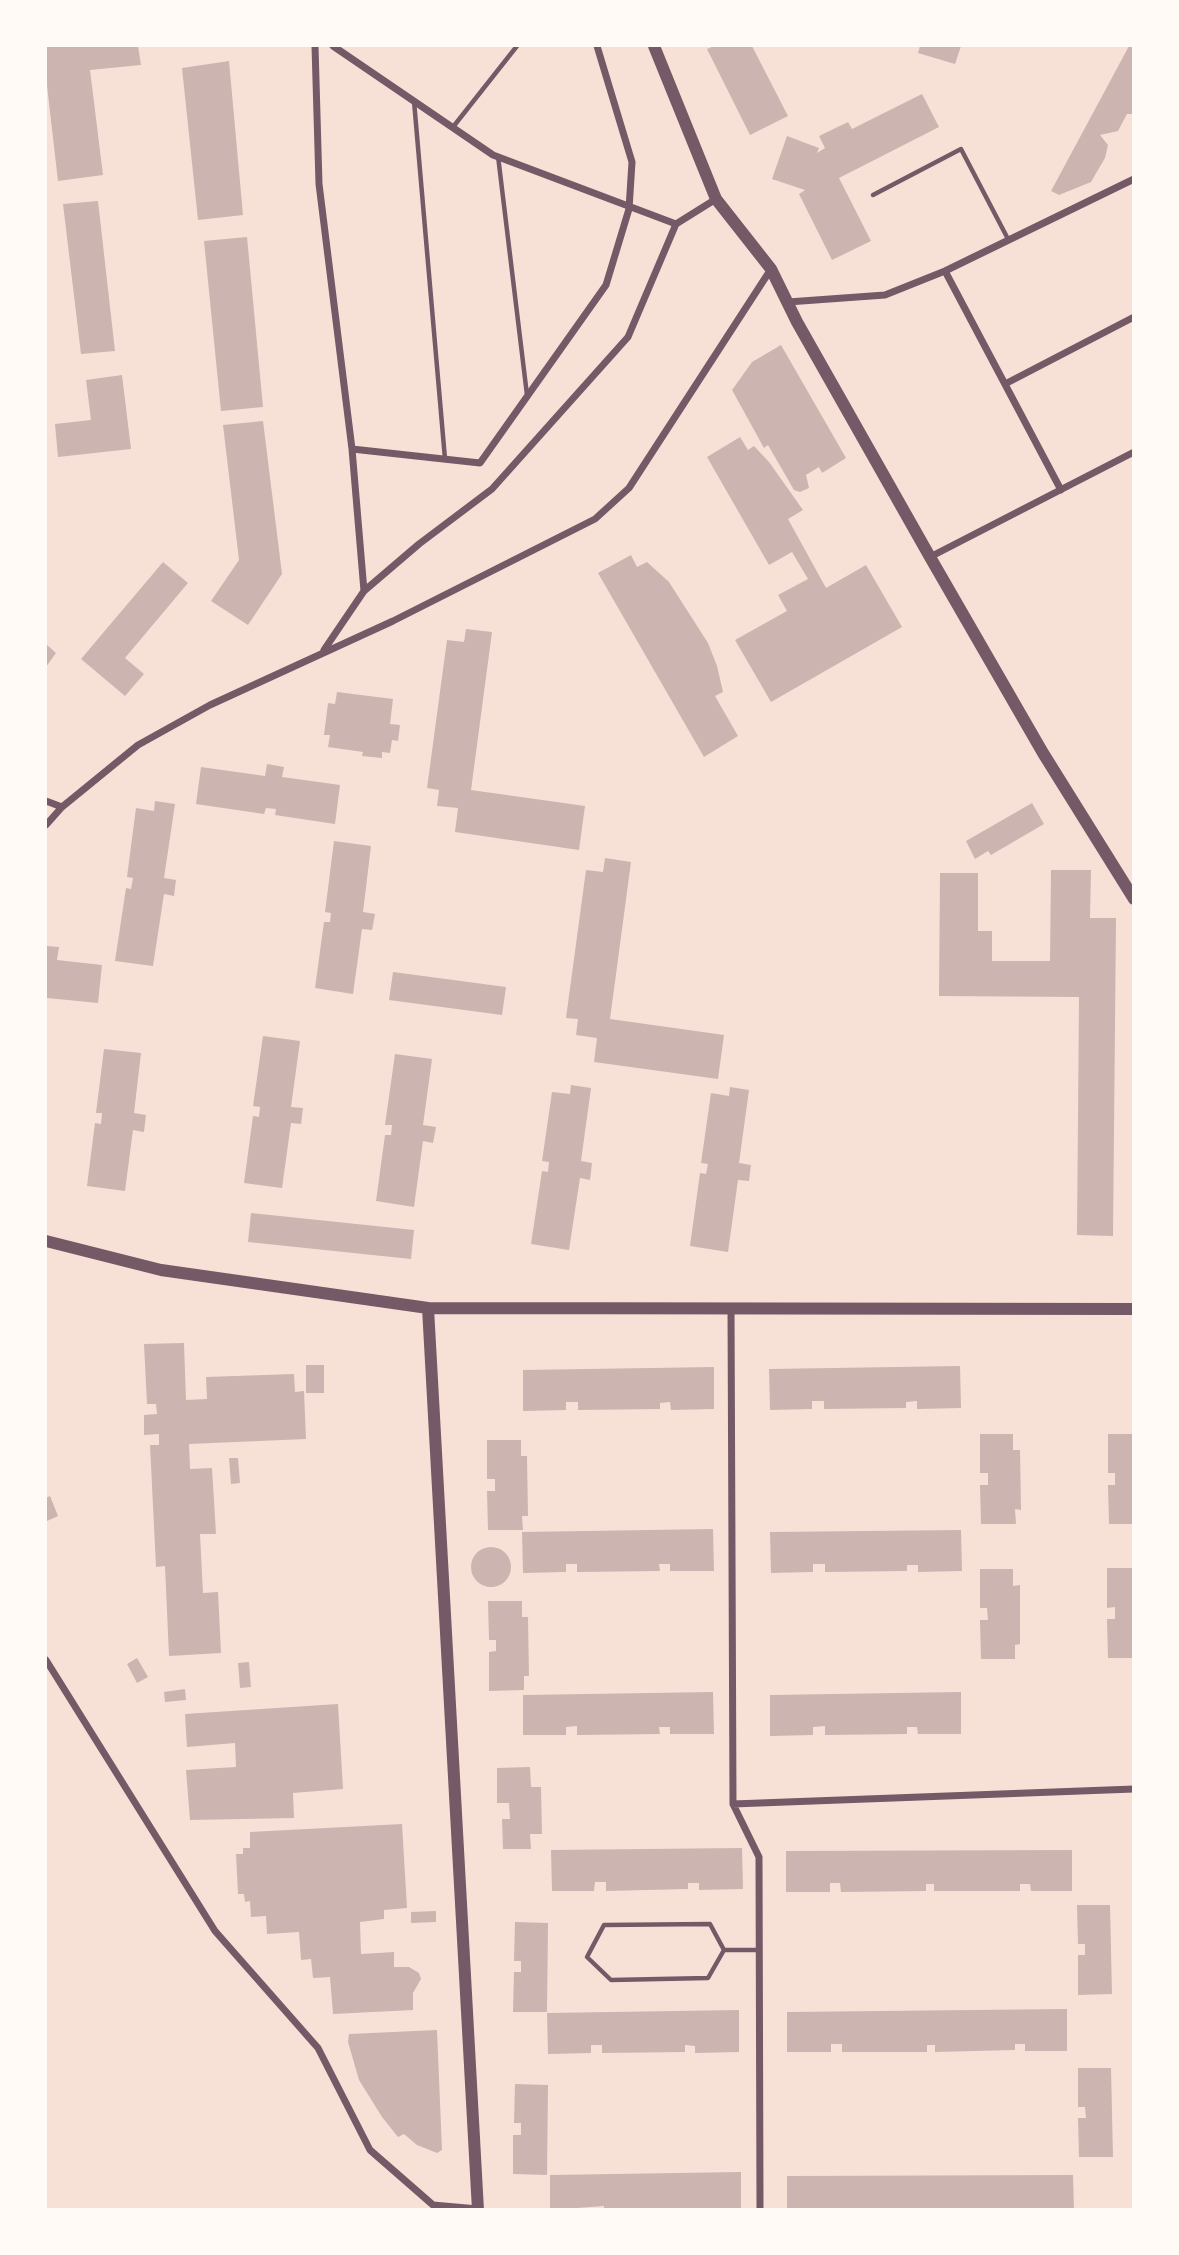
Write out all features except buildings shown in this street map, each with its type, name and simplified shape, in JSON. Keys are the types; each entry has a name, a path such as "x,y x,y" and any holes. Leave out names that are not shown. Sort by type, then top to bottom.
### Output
{"street":[{"path":"315,46 319,184 352,449 363,592"},
{"path":"332,46 493,155 629,209 676,224"},
{"path":"352,449 480,463 606,285 629,209 632,162 597,46"},
{"path":"654,46 716,199 771,269 930,557 1043,753 1133,899"},
{"path":"788,302 886,295 945,271 1133,179"},
{"path":"324,650 363,592 419,544 492,489 628,337 676,224 716,199"},
{"path":"46,825 62,807 138,745 324,650 393,621 533,552 595,519 612,506 629,488 771,269"},
{"path":"945,271 1061,490"},
{"path":"1005,384 1133,317"},
{"path":"930,557 1133,452"},
{"path":"46,801 62,807"},
{"path":"46,1241 161,1270 428,1308 1133,1309"},
{"path":"731,1307 733,1804 759,1857 760,2210"},
{"path":"46,1660 215,1931 318,2048 370,2150 433,2205 478,2209 428,1308"},
{"path":"733,1804 1133,1789"}],"lane":[{"path":"453,127 512,47 517,46"},
{"path":"414,101 445,459"},
{"path":"873,195 961,149 1009,240"},
{"path":"498,155 527,395"},
{"path":"710,1924 724,1950 708,1978 611,1980 587,1957 604,1925 710,1924"},
{"path":"724,1950 759,1950"}]}
